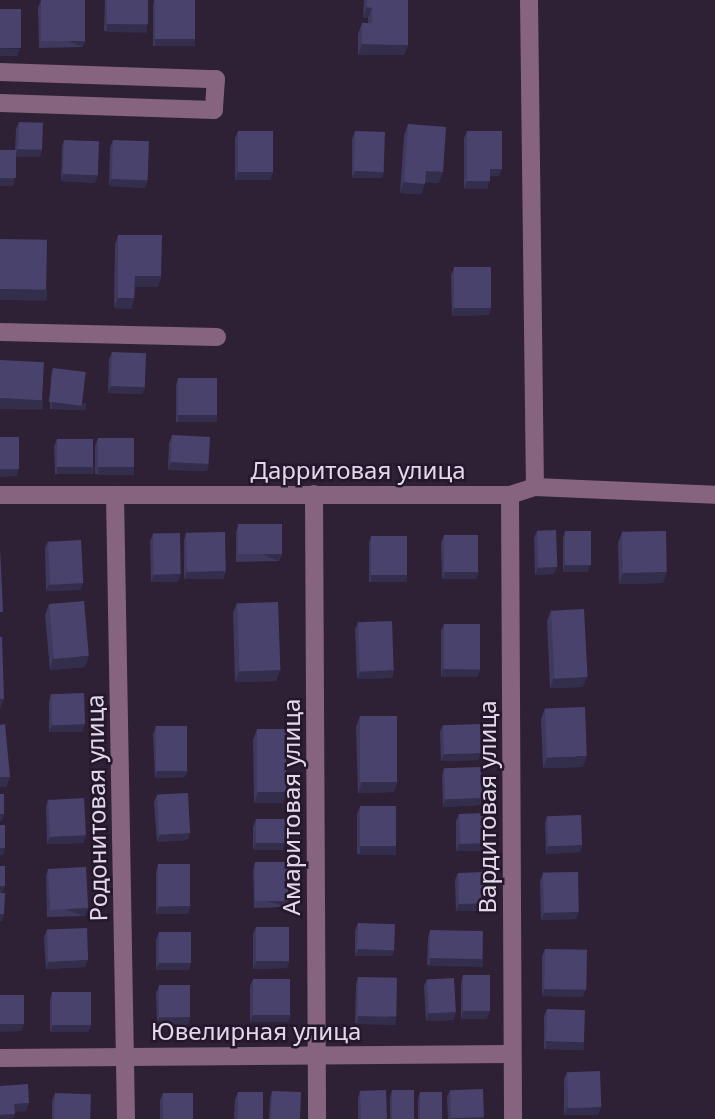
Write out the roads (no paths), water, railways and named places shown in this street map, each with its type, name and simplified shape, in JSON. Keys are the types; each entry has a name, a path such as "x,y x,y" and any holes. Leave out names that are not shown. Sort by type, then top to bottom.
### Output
{"street":[{"path":"529,0 535,487"},
{"path":"0,72 216,79 214,110 0,103"},
{"path":"0,332 217,337"},
{"name":"Дарритовая улица","path":"0,495 510,495 535,487 715,495"},
{"name":"Амаритовая улица","path":"314,494 317,1119"},
{"name":"Родонитовая улица","path":"115,495 126,1119"},
{"name":"Вардитовая улица","path":"510,495 513,1119"},
{"name":"Ювелирная улица","path":"0,1058 512,1054"}]}
